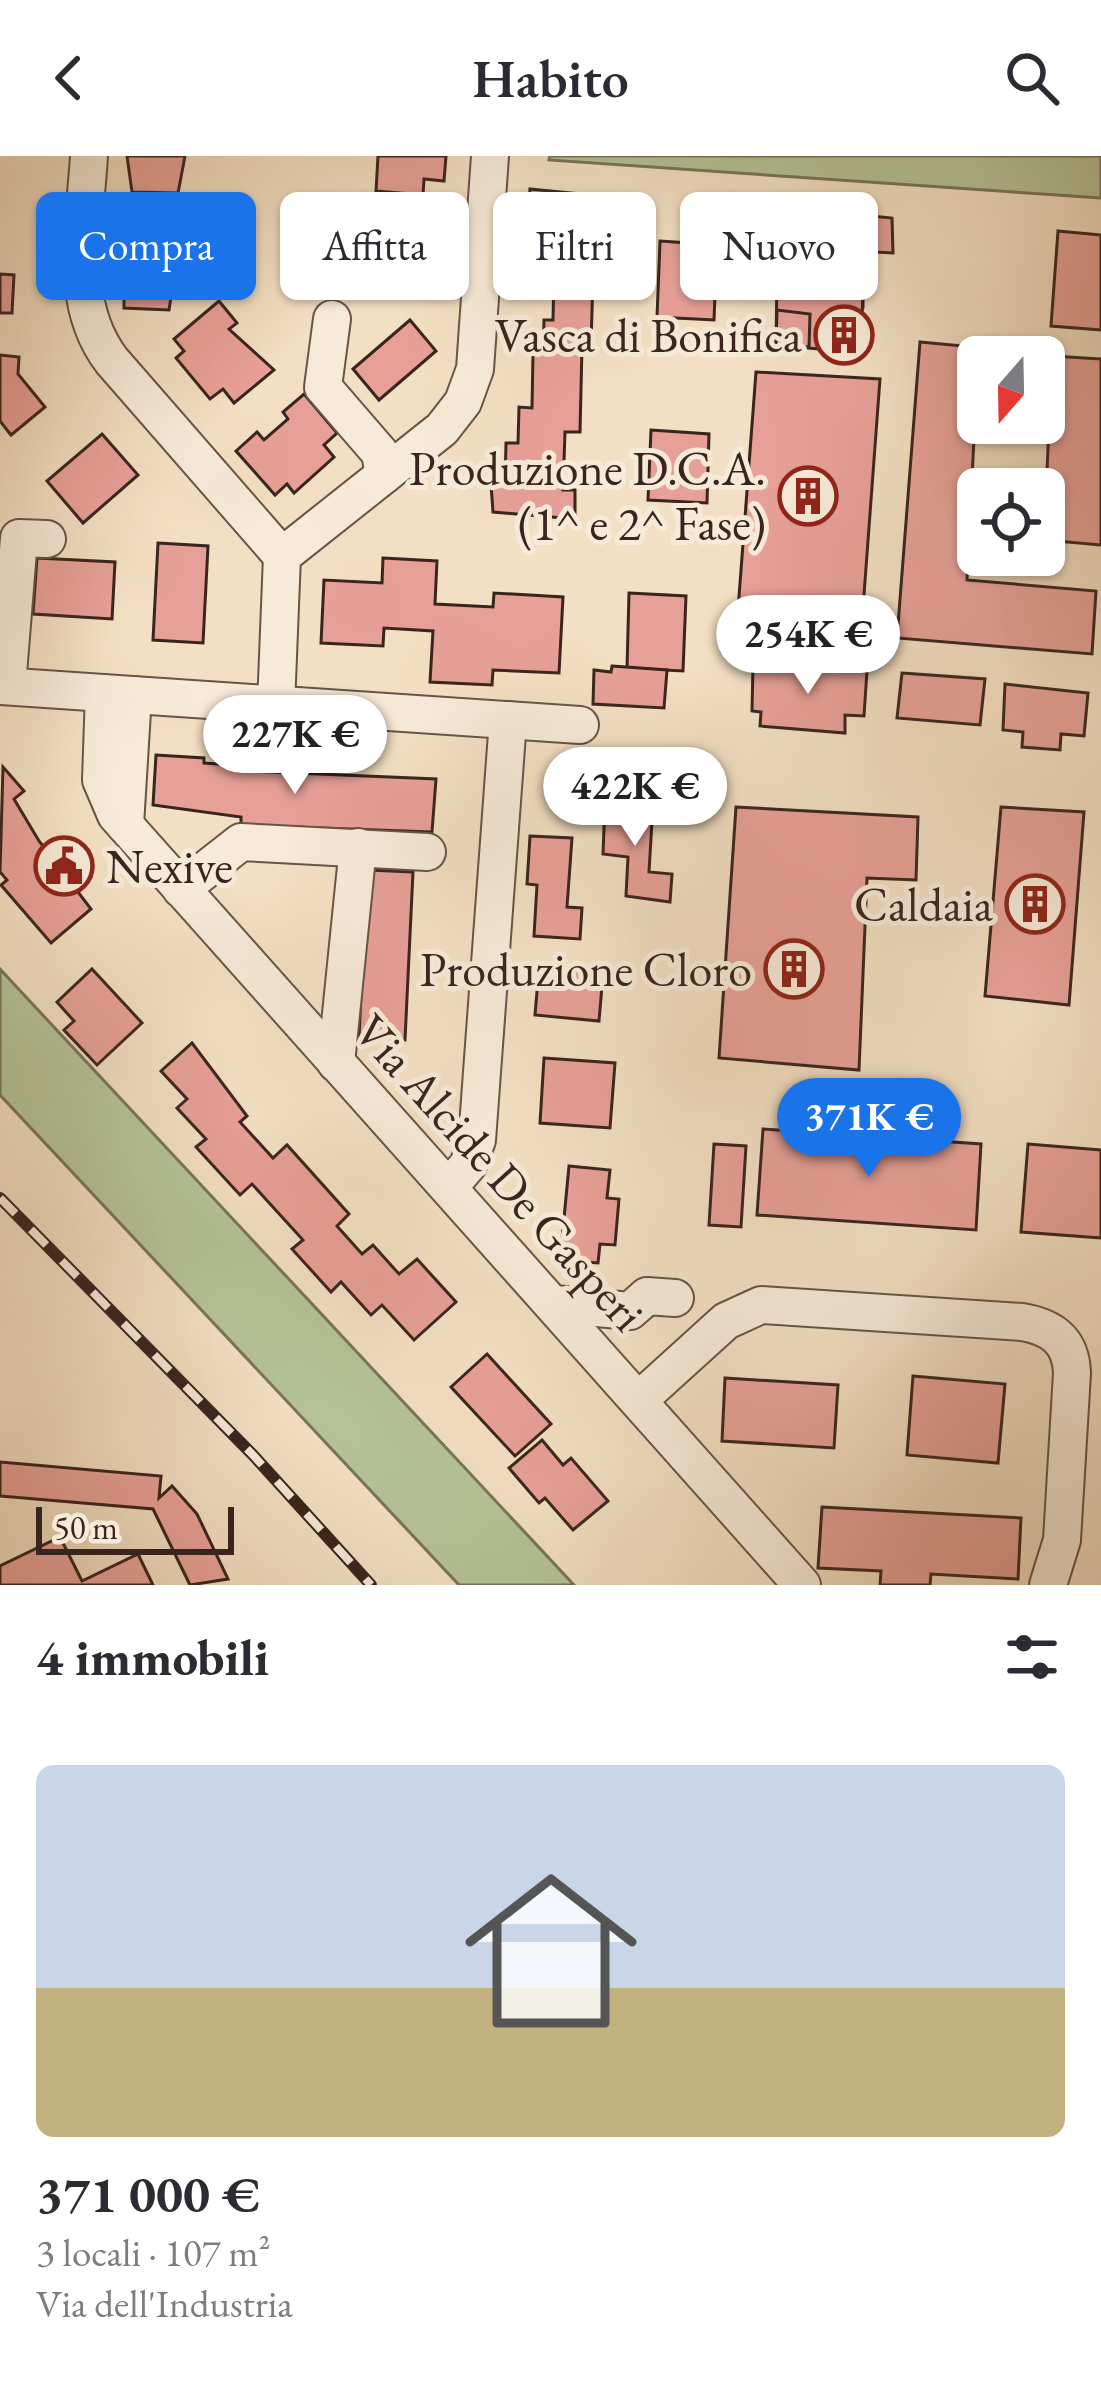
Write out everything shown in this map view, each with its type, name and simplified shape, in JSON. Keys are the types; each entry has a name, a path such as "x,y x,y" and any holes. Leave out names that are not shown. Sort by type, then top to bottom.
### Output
{"street":[{"path":"88,156 82,284 89,326 112,361 282,556 276,706"},
{"path":"282,556 448,424 474,377 490,156"},
{"path":"332,319 323,387 380,453 384,475"},
{"path":"47,538 19,538 3,686 580,725"},
{"name":"Via Alcide De Gasperi","path":"119,694 125,825 802,1585"},
{"path":"448,1187 468,1166 478,1140 508,720"},
{"path":"181,889 241,842 427,852"},
{"path":"337,1063 358,848"},
{"path":"554,1304 631,1311 647,1297 675,1298"},
{"path":"640,1400 726,1321 761,1305 1042,1327 1061,1339 1072,1363 1062,1540 1048,1585"}],"green space":[{"path":"550,156 1101,156 1101,198 549,160"},
{"path":"0,969 574,1585 459,1585 0,1095"}],"building":[{"path":"127,156 185,156 178,192 132,192"},
{"path":"378,156 446,156 444,181 424,179 423,192 376,191"},
{"path":"878,217 892,218 893,253 878,252"},
{"path":"1058,231 1101,235 1101,330 1051,326"},
{"path":"660,241 680,242 680,300 715,300 714,320 657,317"},
{"path":"0,274 14,275 12,313 0,313"},
{"path":"124,300 171,300 169,310 124,308"},
{"path":"553,300 592,300 591,345 582,346 580,432 565,432 563,490 575,490 575,519 493,512 491,484 505,485 506,443 518,443 519,407 532,408 533,354 543,354 544,320 553,320"},
{"path":"777,300 863,300 861,353 776,345"},
{"path":"863,300 863,307 778,301"},
{"path":"219,301 237,323 229,329 274,370 234,403 223,389 210,399 176,358 184,351 174,339"},
{"path":"777,310 810,314 809,347 776,345"},
{"name":"Vasca di Bonifica","path":"827,316 862,318 861,353 825,352"},
{"path":"410,320 436,351 379,400 353,369"},
{"path":"920,342 957,345 957,444 974,444 973,468 957,468 957,576 1096,591 1092,654 897,638"},
{"path":"0,355 19,357 18,374 45,407 11,435 0,421"},
{"path":"1065,357 1101,359 1101,545 1065,542 1065,468 1047,468 1048,444 1065,444"},
{"name":"Produzione D.C.A. (1^ e 2^ Fase)","path":"756,372 880,379 861,635 737,623"},
{"path":"304,394 337,433 324,445 334,457 294,493 287,484 275,495 236,451 257,432 264,440 288,419 283,412"},
{"path":"651,430 709,434 707,503 648,500"},
{"path":"102,434 138,475 83,523 47,481"},
{"path":"158,543 208,546 203,643 153,640"},
{"path":"37,558 115,562 112,619 33,614"},
{"path":"383,558 437,561 435,604 493,607 494,593 563,597 559,673 493,670 492,685 430,682 433,631 384,628 383,646 321,643 324,580 382,583"},
{"path":"629,593 686,596 683,671 627,668"},
{"path":"753,665 867,671 864,716 845,715 845,733 760,726 761,712 752,711"},
{"path":"612,666 667,670 664,708 593,704 594,670 611,672"},
{"path":"902,673 985,679 980,725 897,718"},
{"path":"1005,684 1088,693 1084,736 1061,734 1060,750 1022,747 1023,732 1003,730"},
{"path":"156,755 204,758 204,763 249,766 249,771 436,779 432,832 241,825 241,817 153,805"},
{"path":"3,767 24,791 14,799 39,841 91,909 51,943 1,885 7,880 0,872"},
{"path":"605,802 653,804 649,872 672,874 670,902 626,896 628,857 603,854"},
{"name":"Produzione Cloro","path":"736,807 918,817 916,880 867,878 859,1070 719,1058"},
{"name":"Caldaia","path":"1001,807 1084,812 1069,1005 985,996"},
{"path":"530,836 572,838 567,907 582,908 580,939 534,936 537,885 527,884"},
{"path":"367,870 413,872 405,1040 359,1037"},
{"path":"539,968 603,974 599,1021 535,1015"},
{"path":"92,969 142,1023 97,1065 64,1030 74,1021 57,1002"},
{"path":"192,1043 247,1116 240,1122 273,1158 287,1145 349,1214 337,1226 362,1254 373,1245 399,1274 417,1259 456,1302 414,1340 382,1305 371,1315 341,1282 331,1292 292,1249 303,1240 252,1184 240,1195 196,1147 206,1139 177,1108 187,1099 161,1071"},
{"path":"544,1058 615,1063 610,1128 540,1123"},
{"path":"763,1129 981,1144 976,1230 757,1215"},
{"path":"714,1144 746,1146 741,1227 709,1225"},
{"path":"1028,1144 1101,1150 1101,1238 1021,1232"},
{"path":"569,1166 610,1170 607,1198 619,1199 615,1245 600,1244 598,1263 560,1260"},
{"path":"487,1354 551,1424 515,1456 451,1387"},
{"path":"913,1376 1005,1384 998,1463 907,1455"},
{"path":"725,1378 838,1385 834,1448 722,1441"},
{"path":"542,1440 563,1465 571,1458 608,1501 573,1530 545,1498 539,1503 509,1468"},
{"path":"0,1462 161,1476 159,1498 172,1486 197,1514 228,1579 190,1585 153,1509 0,1496"},
{"path":"822,1507 1021,1518 1018,1579 931,1574 930,1585 880,1585 881,1571 818,1568"},
{"path":"60,1537 82,1581 138,1554 153,1585 0,1585 0,1566"}],"railway":[{"path":"0,1198 253,1455 371,1585"}],"place":[{"name":"Vasca di Bonifica","path":"844,335"},
{"name":"Produzione D.C.A. (1^ e 2^ Fase)","path":"808,496"},
{"name":"Nexive","path":"64,866"},
{"name":"Caldaia","path":"1035,904"},
{"name":"Produzione Cloro","path":"794,969"}]}
